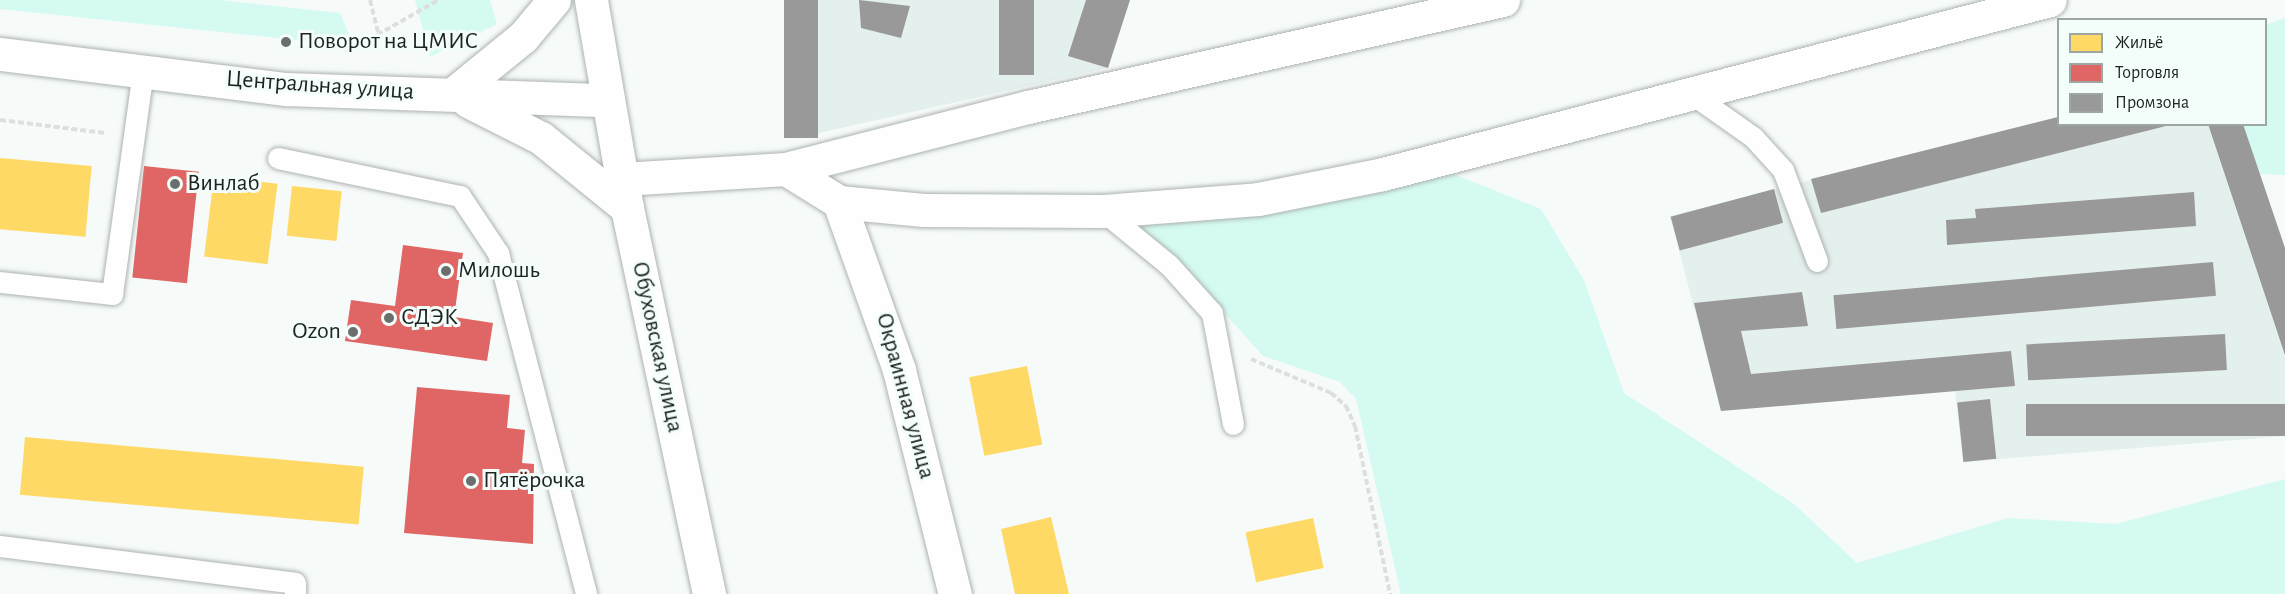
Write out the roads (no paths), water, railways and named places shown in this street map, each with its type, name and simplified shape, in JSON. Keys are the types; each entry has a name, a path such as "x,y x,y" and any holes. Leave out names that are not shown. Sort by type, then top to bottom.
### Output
{"street":[{"path":"554,0 523,37 453,94 541,138 624,193 786,169 1028,107 1503,0"},
{"name":"Обуховская улица","path":"591,0 606,100 624,193 709,594"},
{"path":"786,169 839,202 924,210 1103,212 1258,199 1383,174 2050,0"},
{"name":"Центральная улица","path":"0,54 286,89 606,100"},
{"name":"Окраинная улица","path":"839,202 899,370 955,594"}],"lane":[{"path":"0,282 112,294 132,136 143,70"},
{"path":"1692,94 1753,137 1782,170 1817,261"},
{"path":"278,158 460,196 498,253 586,594"},
{"path":"1103,212 1170,265 1212,313 1233,424"},
{"path":"0,546 295,583 295,594"}],"place":[{"name":"Поворот на ЦМИС","path":"286,42"},
{"name":"Винлаб","path":"175,184"},
{"name":"Милошь","path":"446,271"},
{"name":"СДЭК","path":"389,318"},
{"name":"Ozon","path":"353,332"},
{"name":"Пятёрочка","path":"471,481"}]}
